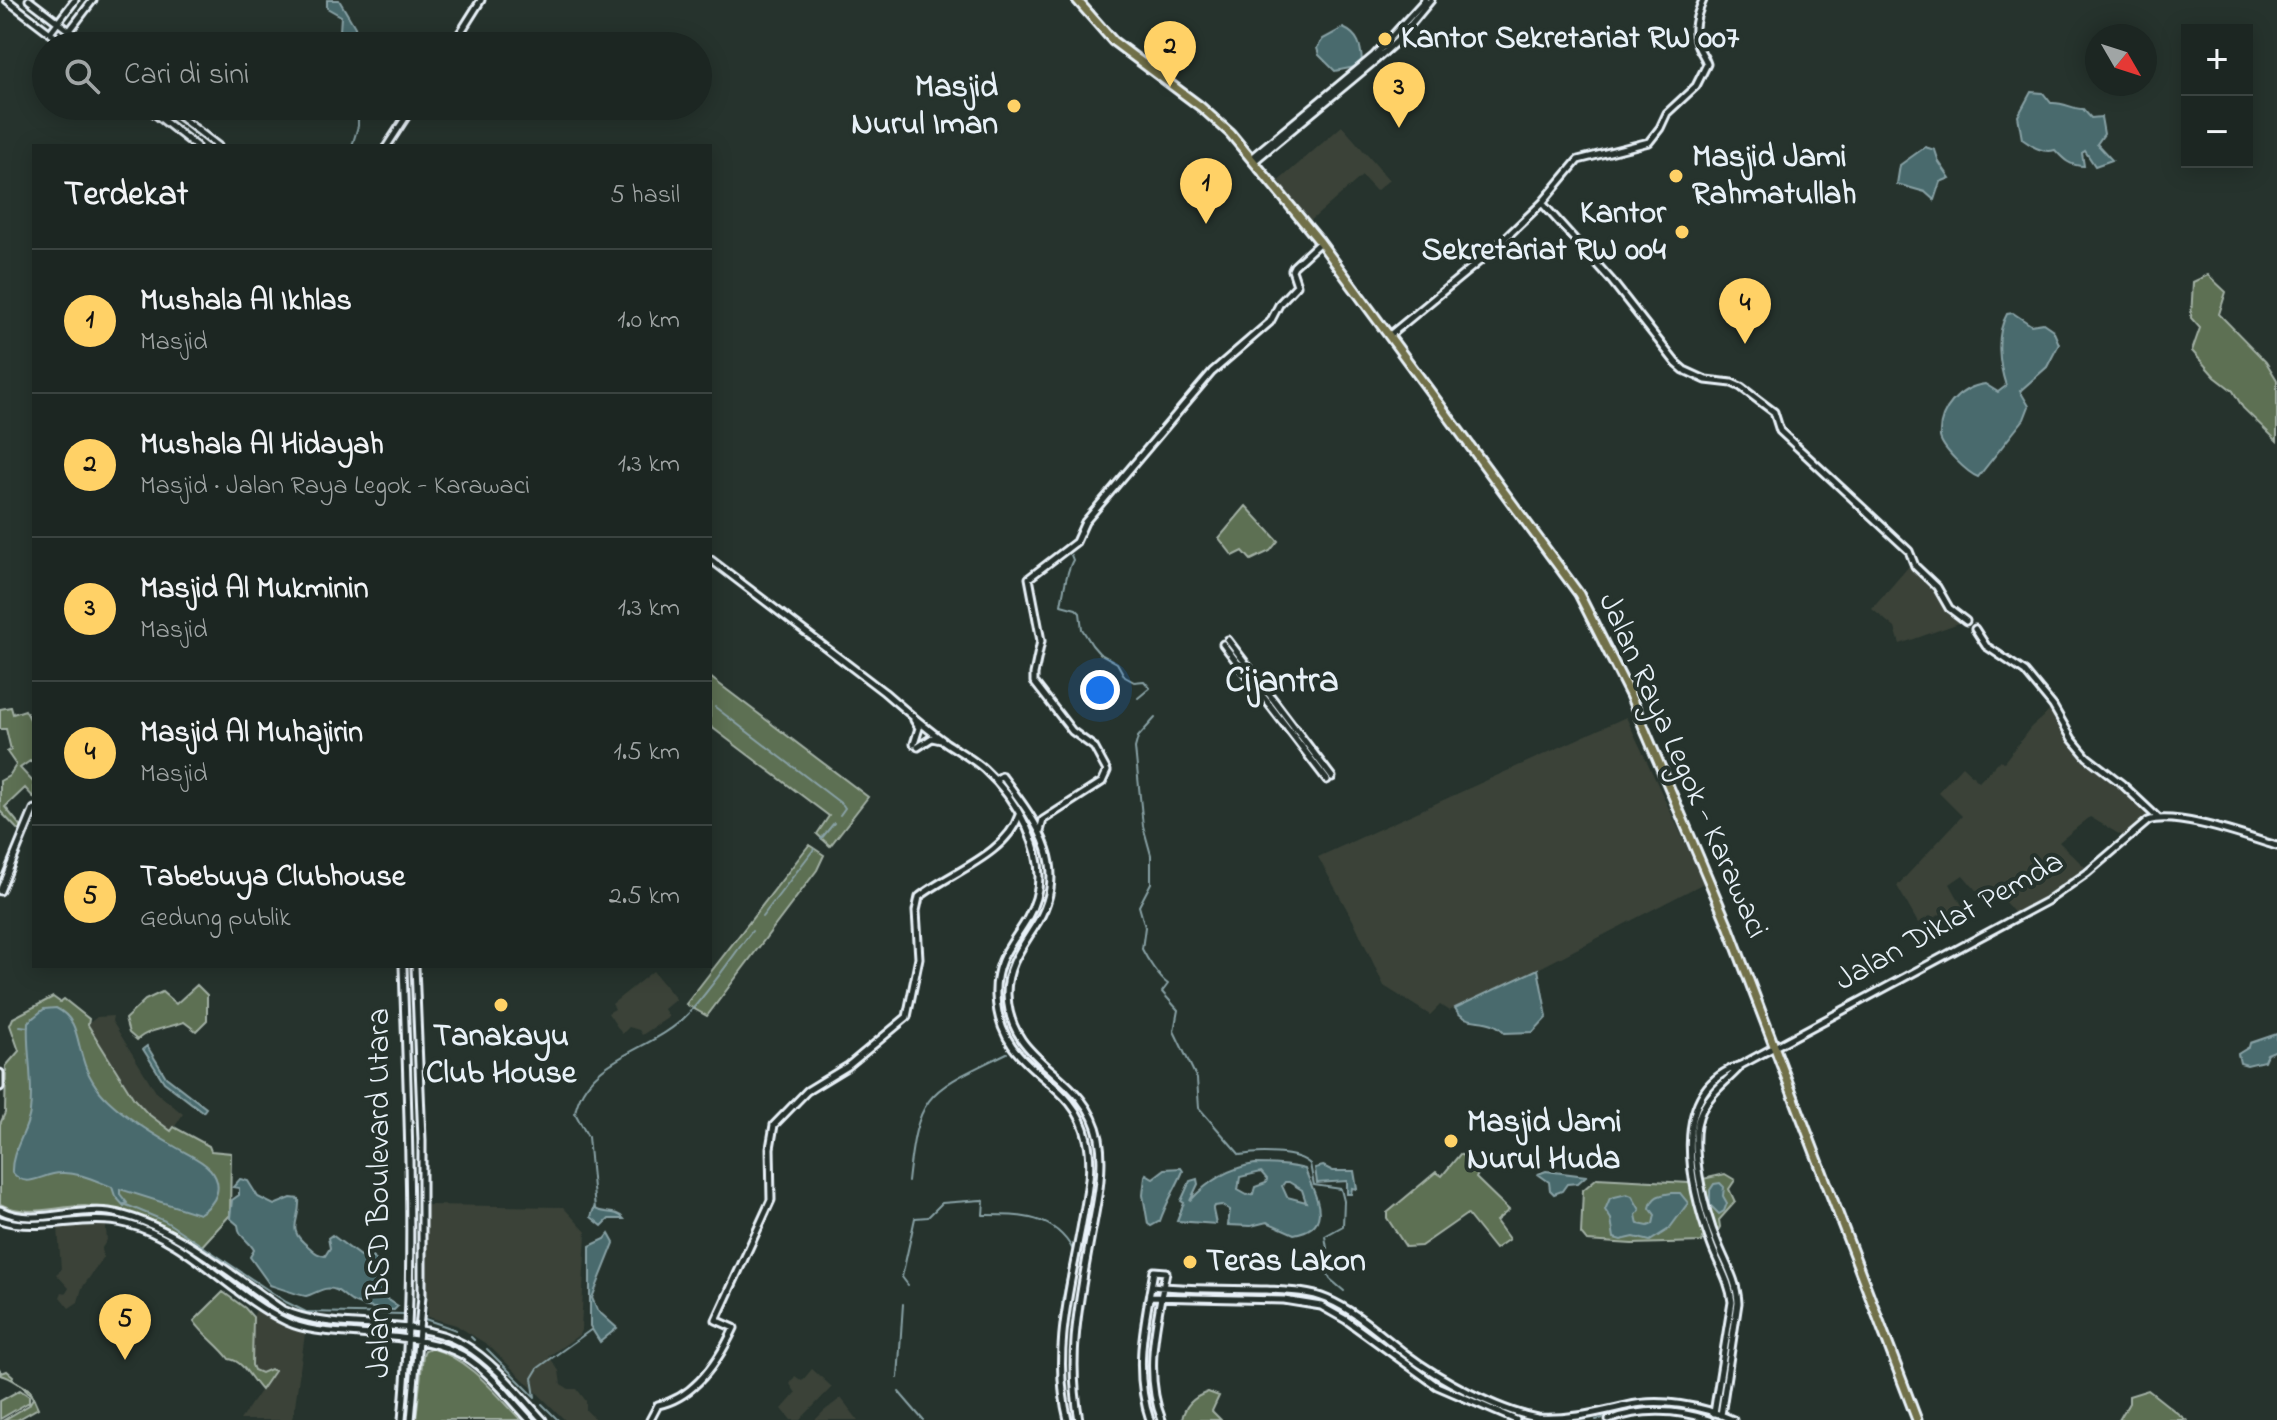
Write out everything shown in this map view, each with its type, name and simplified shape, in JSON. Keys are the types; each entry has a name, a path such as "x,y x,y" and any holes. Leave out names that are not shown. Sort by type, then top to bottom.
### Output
{"main road":[{"name":"Jalan Raya Legok - Karawaci","path":"1077,0 1113,41 1213,116 1252,160 1320,242 1579,594 1630,695 1708,878 1917,1420"}],"street":[{"path":"7,0 49,32"},
{"path":"29,0 70,31 93,0"},
{"path":"51,32 75,0"},
{"path":"461,32 481,0"},
{"path":"1252,160 1374,56 1425,0"},
{"path":"1283,134 1397,41 1431,0"},
{"path":"1390,335 1479,263 1542,203 1578,160 1649,142 1671,108 1696,86 1707,64 1696,41 1696,17 1703,0"},
{"path":"42,10 56,14 69,9"},
{"path":"79,18 79,32"},
{"path":"163,120 193,144"},
{"path":"184,120 215,144"},
{"path":"388,144 404,120"},
{"path":"1542,203 1611,280 1676,363 1706,380 1737,385 1772,410 1780,431 1905,547 1916,568 1937,587 1953,613 1966,621"},
{"path":"1033,819 1043,820 1102,782 1107,771 1092,744 1073,732 1034,682 1041,641 1029,578 1076,542 1087,519 1187,400 1213,371 1273,318 1280,303 1296,287 1294,266 1320,242"},
{"path":"712,561 884,692 912,717 976,763 995,780 1027,830 1039,861 1038,888 1032,910 1003,956 996,995 1004,1032 1015,1052 1067,1098 1077,1112 1088,1140 1087,1195 1065,1317 1061,1383 1068,1420"},
{"path":"1975,629 1986,646 2025,672 2053,706 2072,739 2087,757 2158,818 2225,831 2277,846"},
{"path":"1225,642 1330,779"},
{"path":"912,717 919,728 916,746 932,738 942,740"},
{"path":"995,780 1002,776 1033,819 1046,843 1051,876 1040,919 1013,960 1008,979 1009,1011 1024,1046 1064,1079 1087,1106 1099,1138 1098,1197 1076,1319 1072,1378 1079,1420"},
{"path":"0,891 32,814"},
{"path":"650,1420 658,1405 676,1401 699,1381 734,1328 716,1320 770,1203 770,1148 774,1125 807,1091 848,1066 905,1020 911,1007 919,958 916,911 919,897 973,864 1015,827 1019,815"},
{"name":"Jalan Diklat Pemda","path":"1718,1414 1732,1302 1728,1281 1711,1245 1695,1179 1689,1137 1693,1114 1707,1088 1722,1074 2047,901 2087,873 2148,821 2158,818"},
{"path":"1040,831 1043,820"},
{"path":"1015,827 1027,830"},
{"path":"1032,910 1043,912"},
{"path":"1032,910 1040,919"},
{"name":"Jalan BSD Boulevard Utara","path":"402,1420 410,1330 410,1200 403,968"},
{"name":"Jalan BSD Boulevard Utara","path":"411,1420 420,1330 422,1201 415,968"},
{"path":"0,1073 0,1087"},
{"path":"410,1200 416,1207 422,1201"},
{"path":"0,1210 15,1216 103,1211 138,1219 168,1233 283,1310 300,1318 420,1330 445,1337"},
{"path":"0,1220 27,1225 107,1221 140,1228 170,1243 279,1318 296,1326 419,1340 456,1351 470,1360 530,1420"},
{"path":"1150,1420 1142,1390 1141,1358 1154,1271 1166,1272 1152,1360 1154,1389 1162,1420"},
{"path":"221,1279 227,1272"},
{"path":"1152,1286 1285,1291 1324,1297 1349,1310 1407,1356 1441,1378 1524,1417 1579,1419 1628,1405 1649,1403 1686,1406 1733,1420"},
{"path":"1150,1297 1284,1300 1321,1306 1338,1314 1437,1386 1516,1420"},
{"path":"1321,1306 1324,1297"},
{"path":"385,1328 403,1325 410,1308"},
{"path":"421,1308 426,1325 476,1353 543,1420"},
{"path":"1065,1317 1076,1319"},
{"path":"392,1337 403,1345 408,1357"},
{"path":"417,1364 424,1347 437,1345"},
{"path":"1142,1390 1148,1385 1154,1389"},
{"path":"1609,1420 1651,1411 1670,1411 1709,1420"}],"shaded area":[{"path":"1342,126 1389,180 1376,191 1362,176 1308,223 1275,184"},
{"path":"1910,565 1938,594 1947,610 1962,622 1900,644 1895,628 1872,609"},
{"path":"2053,708 2078,750 2153,815 2124,837 2090,817 2059,842 2085,867 2044,902 2018,917 1997,893 1986,902 1963,875 1950,884 1968,916 1955,925 1945,911 1933,919 1930,916 1918,923 1897,886 1962,816 1938,792 1962,766 1979,782 2000,760 2004,762 2031,727"},
{"path":"1626,717 1704,883 1449,1011 1440,1005 1430,1015 1384,986 1355,924 1318,857"},
{"path":"653,971 676,999 664,1009 669,1017 642,1035 639,1030 629,1027 622,1034 608,1013 615,1009 612,1004"},
{"path":"113,1016 112,1021 156,1092 183,1114 172,1131 134,1099 88,1024 97,1017"},
{"path":"427,1205 563,1207 586,1232 581,1330 579,1335 549,1356 559,1371 561,1384 577,1389 586,1401 586,1410 596,1420 565,1420 488,1345 456,1325 428,1317"},
{"path":"106,1226 103,1258 82,1288 78,1302 69,1308 60,1297 69,1288 56,1274 61,1270 58,1227"},
{"path":"256,1310 283,1326 305,1334 293,1420 240,1420 273,1372 261,1373 254,1370 252,1365 250,1344"},
{"path":"812,1369 832,1387 800,1420 791,1420 782,1409 796,1393 790,1384 795,1376 802,1381"},
{"path":"841,1398 858,1420 815,1420 824,1411"}],"green space":[{"path":"2208,275 2226,292 2219,314 2266,362 2277,380 2277,441 2192,351 2200,328 2191,318 2193,282"},
{"path":"1246,506 1278,541 1270,551 1251,560 1243,551 1233,556 1219,538"},
{"path":"712,679 868,797 830,846 817,834 829,816 712,728"},
{"path":"11,707 13,714 25,710 32,722 32,762 20,768 32,781 32,796 25,788 5,807 23,829 21,833 0,811 0,781 9,776 16,765 7,752 11,750 6,729 0,729 0,709"},
{"path":"809,845 824,855 817,870 707,1016 686,1004"},
{"path":"197,985 207,995 207,1020 196,1031 184,1022 153,1031 137,1040 129,1033 125,1019 145,1000 162,992 176,1004"},
{"path":"53,997 60,1002 64,999 89,1019 88,1025 134,1099 147,1113 171,1131 174,1127 209,1146 211,1151 231,1153 230,1215 201,1247 160,1224 132,1213 85,1206 31,1211 0,1204 0,1124 5,1113 6,1066 19,1051 10,1025 13,1018"},
{"path":"1460,1154 1481,1168 1476,1178 1509,1210 1496,1221 1509,1239 1495,1249 1467,1214 1421,1246 1406,1247 1387,1218 1387,1213 1436,1172 1442,1176"},
{"path":"1725,1174 1735,1180 1729,1189 1735,1202 1719,1220 1720,1227 1716,1234 1703,1179"},
{"path":"1597,1178 1689,1183 1704,1235 1702,1242 1632,1244 1587,1241 1581,1234 1583,1190"},
{"path":"223,1292 253,1317 254,1370 261,1373 270,1369 274,1371 261,1390 243,1367 229,1359 194,1321"},
{"path":"431,1348 469,1368 521,1420 416,1420 423,1355 425,1350"},
{"path":"0,1370 2,1373 7,1371 13,1376 12,1379 30,1390 38,1408 17,1420 4,1420 29,1405 33,1398 27,1390 0,1375"},
{"path":"20,1390 29,1396 29,1402 0,1419 0,1401"},
{"path":"2148,1390 2186,1420 2119,1420 2129,1403 2129,1396"},
{"path":"1208,1392 1219,1396 1212,1411 1221,1420 1182,1420 1190,1403"}],"water":[{"path":"327,0 339,0 356,32 340,31 341,16 327,8"},
{"path":"1343,28 1353,34 1358,42 1362,62 1355,67 1335,71 1319,55 1317,48 1323,39"},
{"path":"2031,92 2043,93 2051,103 2083,109 2091,118 2101,117 2104,134 2097,144 2112,160 2095,166 2085,151 2082,153 2084,166 2075,165 2055,150 2042,150 2022,139 2018,116"},
{"path":"1925,147 1935,150 1950,178 1940,182 1934,200 1925,192 1897,184 1900,165"},
{"path":"2013,313 2031,325 2043,323 2053,330 2059,344 2047,367 2020,391 2029,406 2024,419 1978,477 1945,447 1940,437 1940,427 1952,402 1967,390 1985,384 1998,392 2006,386 2000,359 2000,340 2003,322 2007,314"},
{"path":"1538,969 1547,1017 1533,1032 1505,1033 1492,1024 1465,1018 1455,1008"},
{"path":"56,1008 72,1023 87,1070 104,1096 140,1125 198,1159 215,1175 218,1188 214,1200 205,1210 199,1214 120,1189 127,1203 124,1206 112,1187 81,1175 61,1173 29,1181 12,1172 30,1112 28,1022 44,1009"},
{"path":"2277,1034 2277,1050 2267,1054 2264,1061 2247,1065 2240,1063 2238,1054 2250,1043"},
{"path":"147,1046 166,1077 206,1108 203,1112 164,1082 143,1049"},
{"path":"1255,1164 1305,1169 1319,1208 1315,1224 1294,1234 1267,1222 1251,1226 1228,1225 1230,1210 1222,1205 1215,1206 1213,1210 1216,1224 1177,1221 1190,1181 1197,1179 1198,1184 1190,1201 1219,1177","holes":["1261,1172 1267,1179 1266,1183 1255,1187 1253,1194 1247,1195 1238,1190 1240,1177","1289,1182 1302,1190 1306,1202 1287,1197 1282,1186"]},
{"path":"1323,1166 1333,1171 1354,1171 1357,1189 1352,1188 1351,1194 1347,1194 1347,1181 1317,1183 1315,1168"},
{"path":"1181,1168 1183,1171 1160,1221 1151,1226 1148,1224 1143,1195 1146,1174 1153,1178 1165,1169"},
{"path":"1546,1171 1586,1176 1554,1194 1549,1182 1538,1174"},
{"path":"240,1179 248,1181 258,1197 274,1205 291,1198 299,1199 295,1230 316,1253 325,1256 330,1248 328,1238 332,1235 368,1262 372,1257 382,1266 387,1299 398,1306 394,1310 366,1307 332,1289 306,1296 270,1285 250,1257 254,1250 230,1218 232,1200 239,1195 239,1188 233,1187"},
{"path":"1720,1183 1724,1187 1723,1196 1727,1203 1719,1214 1710,1205 1710,1190 1714,1184"},
{"path":"1680,1193 1688,1203 1669,1229 1650,1241 1634,1237 1614,1238 1611,1219 1605,1210 1610,1198 1627,1194 1632,1196 1640,1210 1636,1215 1638,1224 1648,1226 1653,1224 1655,1215 1650,1208 1653,1200"},
{"path":"594,1208 624,1219 609,1219 602,1226 591,1217"},
{"path":"609,1234 614,1243 592,1298 597,1310 617,1328 600,1342 590,1326 590,1246"}],"waterway":[{"path":"353,144 358,120"},
{"path":"1071,555 1073,560 1061,605 1080,613 1082,629 1099,653 1117,663 1125,677 1134,682 1144,681 1150,688 1138,698"},
{"path":"715,707 843,805 845,808 840,815"},
{"path":"1155,718 1138,737 1135,748 1143,826 1151,855 1151,883 1139,906 1145,927 1142,949 1168,984 1162,992 1178,1010 1174,1031 1197,1079 1199,1108 1240,1155 1267,1153 1296,1157 1310,1164 1314,1185 1341,1189 1343,1226 1325,1236 1328,1255 1324,1263 1330,1279 1344,1291"},
{"path":"821,839 834,823"},
{"path":"762,917 814,849"},
{"path":"595,1209 588,1137 575,1113 582,1094 592,1079 606,1067 674,1027 688,1014 752,931"},
{"path":"20,1026 28,1027"},
{"path":"908,1182 916,1129 931,1098 959,1077 1007,1053"},
{"path":"908,1285 902,1277 915,1218 928,1217 942,1203 981,1200 984,1201 983,1215 1034,1219 1056,1229 1065,1238 1073,1250 1062,1302"},
{"path":"124,1204 165,1221 286,1302 306,1312 404,1314"},
{"path":"898,1378 903,1304"},
{"path":"425,1319 456,1330"},
{"path":"535,1397 532,1378 538,1368 592,1329"},
{"path":"471,1337 474,1340"},
{"path":"487,1349 534,1396"},
{"path":"899,1392 923,1420"},
{"path":"1467,1395 1480,1401"},
{"path":"542,1404 558,1420"},
{"path":"1596,1420 1644,1406"},
{"path":"1650,1406 1688,1409 1724,1420"},
{"path":"1504,1411 1519,1417"},
{"path":"1525,1419 1529,1420"}],"place":[{"name":"Kantor Sekretariat RW 007","path":"1385,39"},
{"name":"Mushala Al Hidayah","path":"1170,87"},
{"name":"Masjid Nurul Iman","path":"1014,106"},
{"name":"Masjid Al Mukminin","path":"1399,128"},
{"name":"Masjid Jami Rahmatullah","path":"1676,176"},
{"name":"Mushala Al Ikhlas","path":"1206,224"},
{"name":"Kantor Sekretariat RW 004","path":"1682,232"},
{"name":"Masjid Al Muhajirin","path":"1745,344"},
{"name":"Tanakayu Club House","path":"501,1005"},
{"name":"Masjid Jami Nurul Huda","path":"1451,1141"},
{"name":"Teras Lakon","path":"1190,1262"},
{"name":"Tabebuya Clubhouse","path":"125,1360"}],"district":[{"name":"Cijantra","path":"1282,682"}]}
